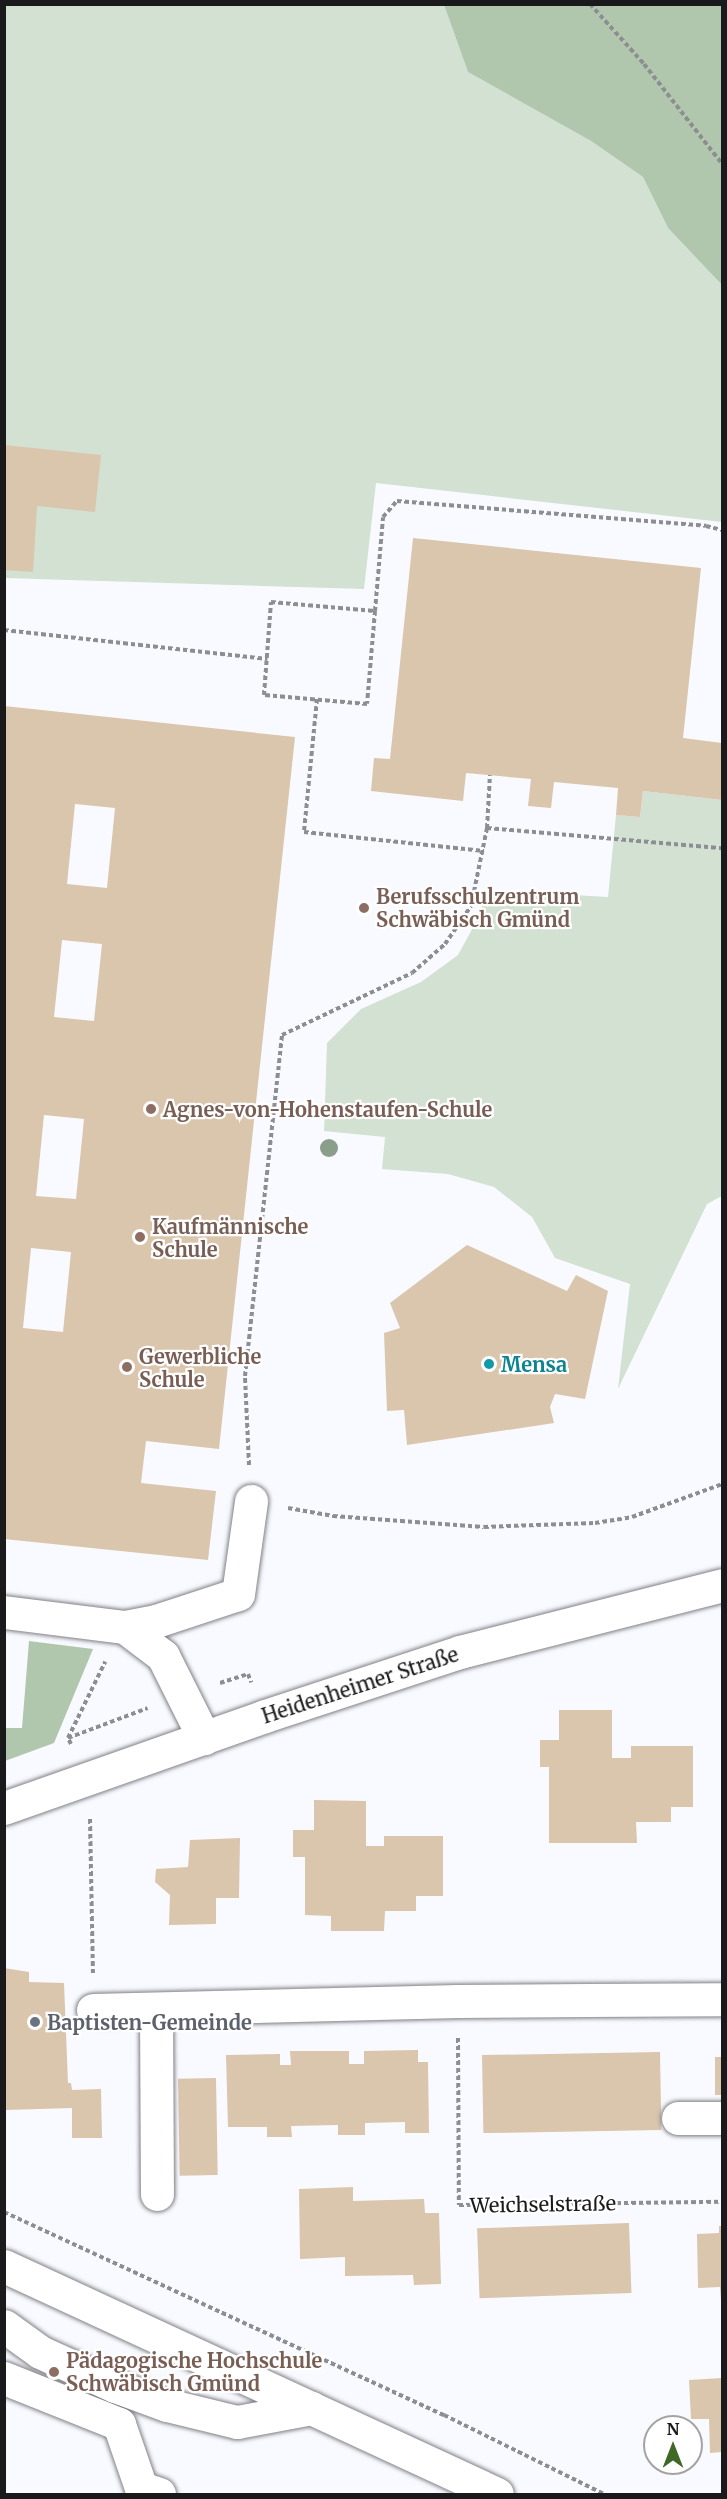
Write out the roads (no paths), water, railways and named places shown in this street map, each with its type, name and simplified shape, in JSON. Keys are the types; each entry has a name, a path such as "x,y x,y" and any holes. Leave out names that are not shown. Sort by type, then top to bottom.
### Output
{"street":[{"path":"4,1611 125,1627 156,1621 238,1594 251,1501"},
{"name":"Heidenheimer Straße","path":"4,1808 460,1652 723,1585"},
{"path":"125,1627 163,1656 204,1738"},
{"path":"93,2010 458,2001 723,1999"},
{"path":"156,2009 157,2194"},
{"path":"678,2118 723,2118"},
{"path":"4,2266 497,2494"},
{"path":"4,2326 40,2352 115,2386 167,2405 237,2422 312,2408"},
{"path":"4,2378 119,2424 141,2488 159,2494"}],"place":[{"name":"Berufsschulzentrum Schwäbisch Gmünd","path":"364,908"},
{"name":"Agnes-von-Hohenstaufen-Schule","path":"151,1109"},
{"name":"Kaufmännische Schule","path":"140,1237"},
{"name":"Mensa","path":"489,1364"},
{"name":"Gewerbliche Schule","path":"127,1367"},
{"name":"Baptisten-Gemeinde","path":"35,2022"},
{"name":"Pädagogische Hochschule Schwäbisch Gmünd","path":"54,2372"}]}
